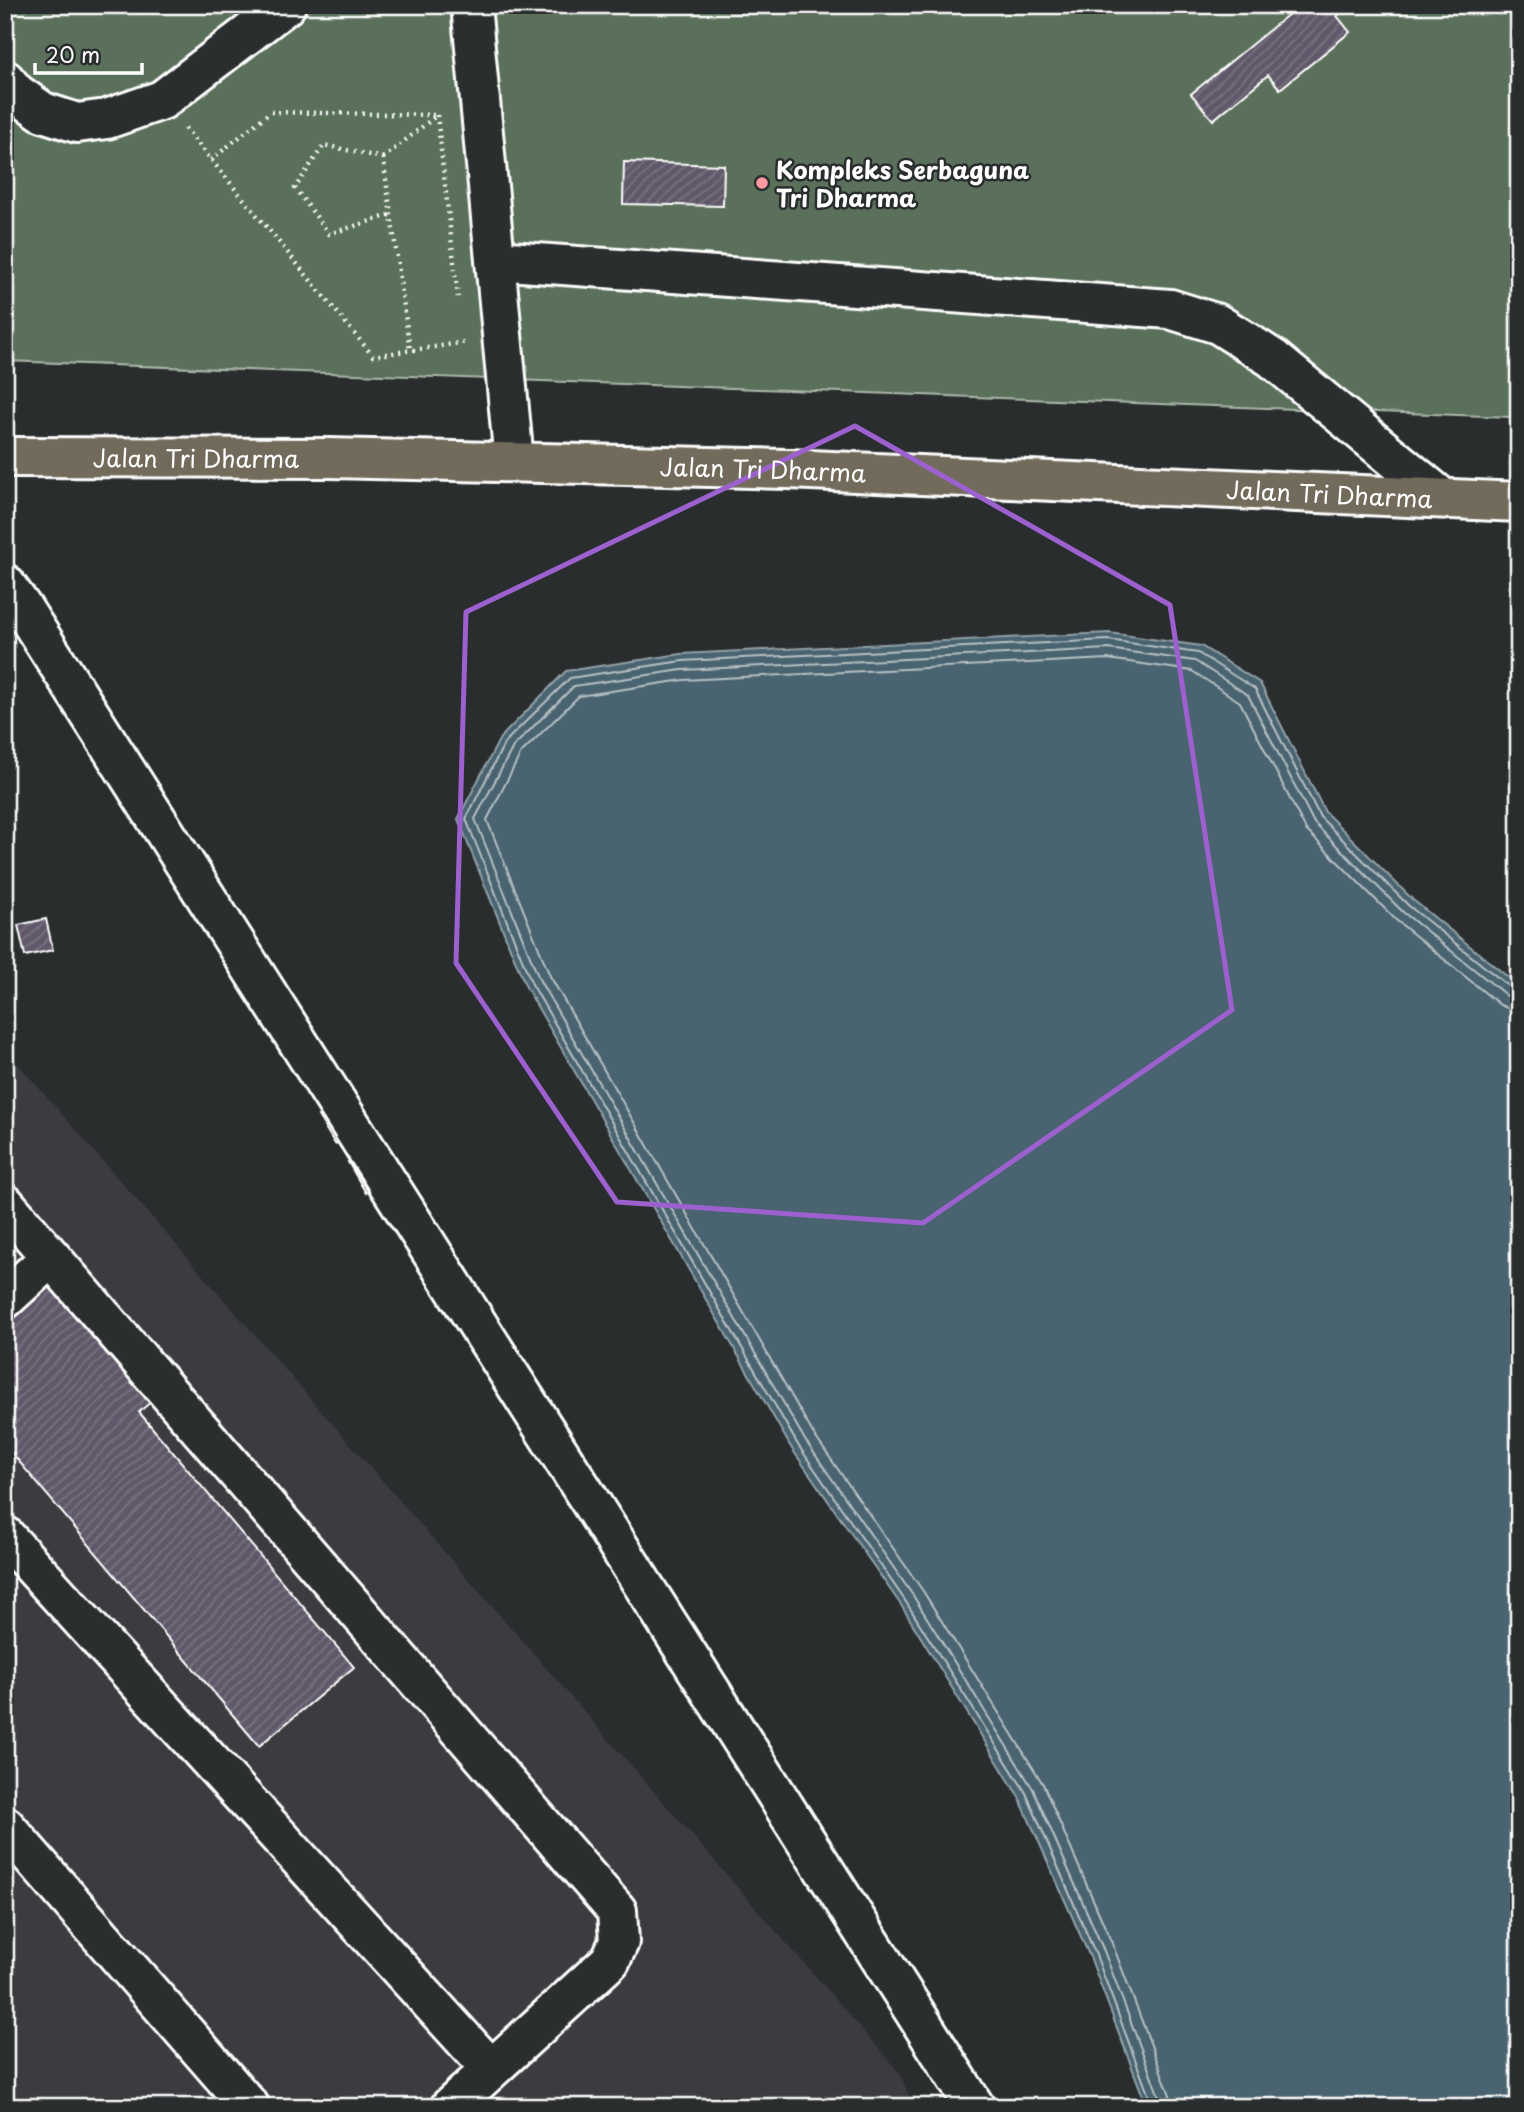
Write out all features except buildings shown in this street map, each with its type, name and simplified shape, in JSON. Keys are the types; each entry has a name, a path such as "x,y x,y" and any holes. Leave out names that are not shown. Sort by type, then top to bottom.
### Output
{"main road":[{"name":"Jalan Tri Dharma","path":"5,457 329,457 788,469 1519,502"}],"lane":[{"path":"5,80 16,93 43,111 77,123 107,120 162,100 286,5"},
{"path":"471,5 514,462"},
{"path":"495,260 1170,309 1218,324 1272,358 1442,498"},
{"path":"5,584 975,2107"},
{"path":"5,1204 617,1911 619,1942 610,1961 450,2107"},
{"path":"5,1299 51,1257"},
{"path":"5,1536 491,2069"},
{"path":"5,1826 250,2107"}],"path":[{"path":"162,100 371,354 377,356 502,335"},
{"path":"211,160 270,112 437,115"},
{"path":"383,158 437,115"},
{"path":"437,115 458,303"},
{"path":"383,158 324,145 295,188 329,234 390,215"},
{"path":"383,158 410,350"},
{"path":"461,330 463,343"}],"highlighted area":[{"path":"855,426 1170,605 1232,1010 923,1223 617,1202 456,963 466,612"}],"shaded area":[{"path":"5,1049 900,2073 913,2107 5,2107"}],"green space":[{"name":"Kompleks Serbaguna Tri Dharma","path":"5,5 1519,5 1519,414 1512,417 5,361"}],"water":[{"path":"1109,633 1201,646 1260,683 1325,812 1413,900 1519,986 1519,2107 1147,2107 1090,1957 1019,1797 901,1605 792,1449 526,987 458,819 500,738 566,671 681,654"}],"place":[{"name":"Kompleks Serbaguna Tri Dharma","path":"762,183"}]}
